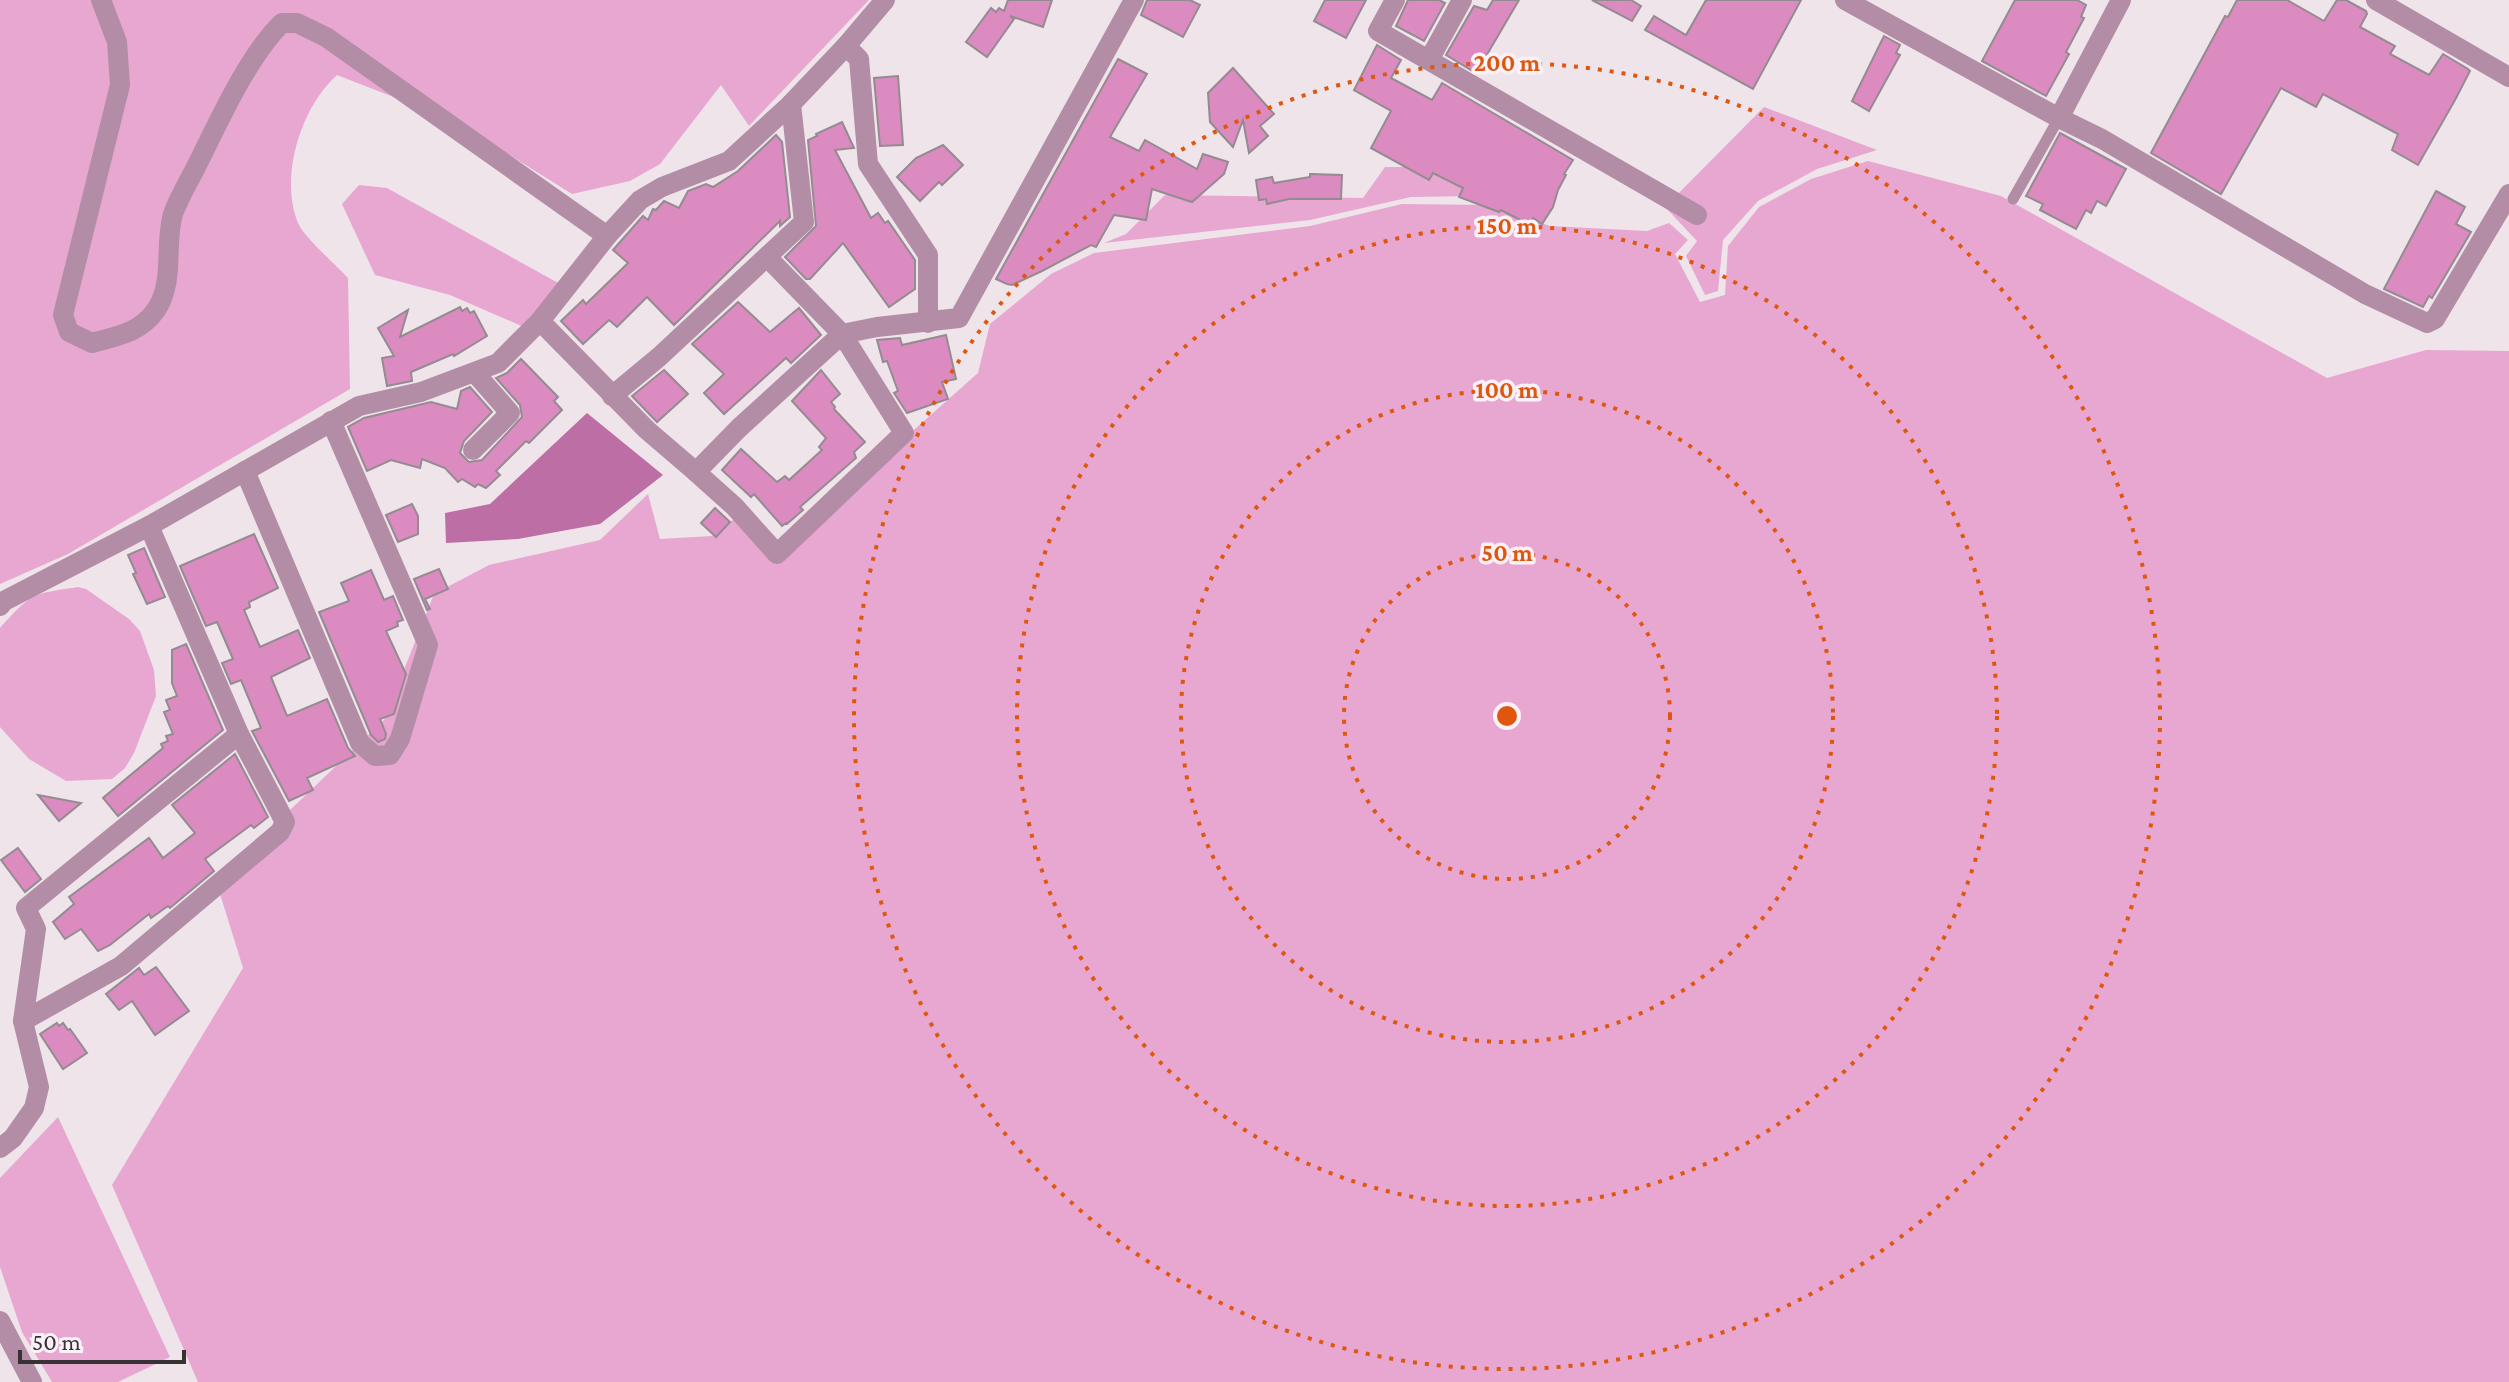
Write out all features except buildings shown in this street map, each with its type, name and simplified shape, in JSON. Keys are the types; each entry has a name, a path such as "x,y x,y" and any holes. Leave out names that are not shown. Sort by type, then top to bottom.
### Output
{"street":[{"path":"101,0 117,42 120,85 63,315 69,332 92,343 135,331 156,309 167,282 169,234 174,212 215,129 266,38 282,23 297,23 326,37 607,236"},
{"path":"0,606 4,601 149,526 359,406 421,392 498,363 540,321 607,236 640,200 662,187 729,161 791,104 885,0"},
{"path":"696,472 739,428 842,334 959,318 1134,0"},
{"path":"1395,0 1378,31 1697,215"},
{"path":"1429,60 1462,0"},
{"path":"1845,0 2102,139 2365,294 2427,323 2435,319 2509,194"},
{"path":"2059,118 2121,0"},
{"path":"2376,0 2509,77"},
{"path":"846,46 859,59 868,164 928,255 928,323"},
{"path":"612,396 659,357 804,222 791,104"},
{"path":"540,321 647,430 735,507 777,554 904,433 842,334 767,257"},
{"path":"473,450 510,413 475,373"},
{"path":"245,471 360,743 375,756 390,755 400,739 428,645 331,421"},
{"path":"23,1021 121,966 280,832 285,822 239,734 149,526"},
{"path":"0,1148 13,1138 34,1108 39,1087 23,1021 36,929 26,908 239,734"},
{"path":"0,1321 32,1382"}],"lane":[{"path":"2013,199 2059,118"}],"shaded area":[{"path":"0,0 869,0 749,126 721,85 660,164 630,181 572,194 455,121 337,75 313,105 304,124 292,164 291,185 293,205 301,229 348,278 350,389 68,554 0,584"},
{"path":"1764,107 1877,150 1817,169 1758,201 1723,240 1718,291 1705,295 1686,256 1697,241 1665,207"},
{"path":"1868,161 2001,196 2327,378 2426,350 2509,351 2509,1382 198,1382 112,1185 243,968 216,881 384,720 434,594 489,565 600,540 648,494 660,539 712,536 734,519 772,556 978,373 990,324 1051,274 1094,253 1310,226 1402,204 1490,205 1550,226 1647,231 1669,223 1688,240 1675,254 1700,302 1725,295 1728,246 1759,207 1811,179"},
{"path":"1385,167 1425,167 1476,196 1411,197 1310,220 1104,243 1126,234 1165,195 1363,198"},
{"path":"359,185 387,188 560,284 524,327 450,295 375,275 342,204"},
{"path":"587,413 663,475 600,524 518,539 446,543 445,513 490,504"},
{"path":"78,587 86,589 129,619 140,631 154,670 156,696 134,753 125,768 112,779 66,781 29,759 0,727 0,628 33,597"},
{"path":"58,1117 170,1357 118,1382 52,1382 22,1332 0,1267 0,1178"}]}
